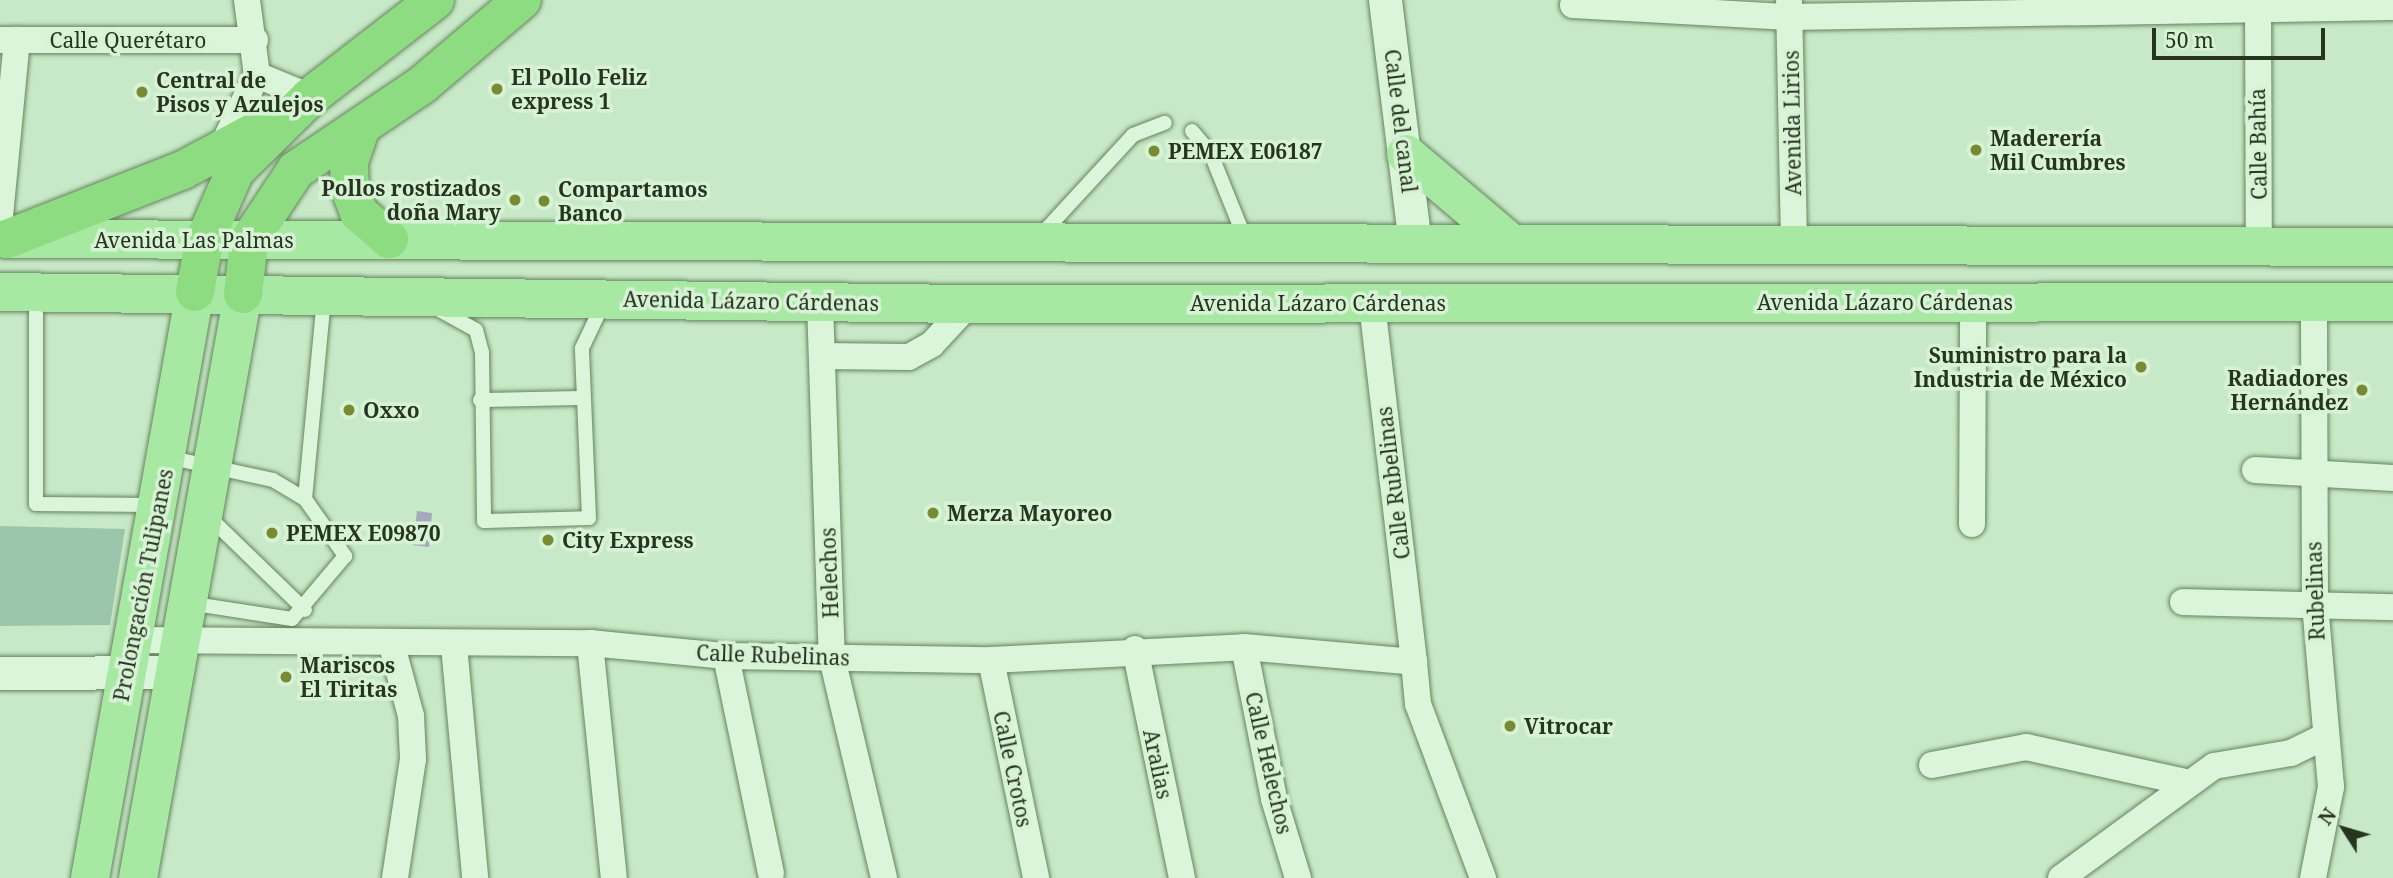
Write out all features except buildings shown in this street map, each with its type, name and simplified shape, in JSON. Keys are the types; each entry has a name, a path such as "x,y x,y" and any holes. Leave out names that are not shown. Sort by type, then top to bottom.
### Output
{"highway":[{"path":"3,232 219,154 310,97 388,40 435,0"},
{"path":"243,294 249,241 296,170 422,85 522,0"},
{"path":"388,40 422,85"},
{"path":"195,292 204,242 235,171 310,97"},
{"path":"360,127 349,162 349,189 359,213 389,239"}],"main road":[{"path":"1406,154 1511,243"},
{"name":"Avenida Las Palmas","path":"3,232 204,242 389,239"},
{"path":"389,239 2393,247"},
{"path":"18,292 243,294"},
{"name":"Prolongación Tulipanes","path":"90,878 195,292"},
{"name":"Avenida Lázaro Cárdenas","path":"243,294 969,304 2393,302"},
{"name":"Prolongación Tulipanes","path":"138,878 201,510 243,294"}],"street":[{"path":"219,154 257,75 255,40 247,0"},
{"name":"Calle del canal","path":"1385,0 1415,243"},
{"path":"1573,5 1789,8 2258,4 2393,7"},
{"name":"Calle Bahía","path":"2258,4 2259,246"},
{"name":"Avenida Lirios","path":"1789,8 1794,245"},
{"path":"3,232 8,40"},
{"name":"Calle Querétaro","path":"8,40 255,40"},
{"path":"257,75 310,97"},
{"path":"1972,524 1973,302"},
{"name":"Rubelinas","path":"2314,302 2312,476 2315,604 2324,737 2331,787 2314,878"},
{"name":"Helechos","path":"820,303 832,658 884,878"},
{"path":"822,356 909,357 932,344 969,304"},
{"name":"Calle Rubelinas","path":"1372,304 1418,705 1483,878"},
{"path":"2255,470 2312,476 2393,478"},
{"path":"2183,602 2393,607"},
{"path":"590,643 614,878"},
{"name":"Calle Rubelinas","path":"176,657 392,646 590,643 726,656 991,660 1135,649 1244,647 1414,662"},
{"path":"454,645 475,878"},
{"path":"392,646 411,716 413,759 396,878"},
{"name":"Calle Helechos","path":"1244,647 1274,799 1298,878"},
{"name":"Aralias","path":"1135,649 1182,878"},
{"path":"0,673 129,656 176,657"},
{"path":"726,656 771,873"},
{"name":"Calle Crotos","path":"991,660 1036,878"},
{"path":"2062,878 2185,782 2214,766 2280,756 2324,737"},
{"path":"1932,765 2026,747 2185,782"}],"lane":[{"path":"1036,241 1133,135 1165,124"},
{"path":"1192,131 1212,154 1247,242"},
{"path":"18,292 36,504 157,505"},
{"path":"305,499 324,296"},
{"path":"415,297 476,330 482,352 480,400 484,521 589,518 582,348 607,298"},
{"path":"480,400 584,398"},
{"path":"167,457 211,463 273,480 305,499 345,556 305,610 292,619 185,603"},
{"path":"201,510 305,610"}],"green space":[{"path":"0,526 125,529 110,625 0,626"}],"water":[{"path":"417,511 432,513 429,547 413,545"}],"place":[{"name":"El Pollo Feliz express 1","path":"497,89"},
{"name":"Central de Pisos y Azulejos","path":"142,92"},
{"name":"Maderería Mil Cumbres","path":"1976,150"},
{"name":"PEMEX E06187","path":"1154,151"},
{"name":"Pollos rostizados doña Mary","path":"515,200"},
{"name":"Compartamos Banco","path":"544,201"},
{"name":"Suministro para la Industria de México","path":"2141,367"},
{"name":"Radiadores Hernández","path":"2362,390"},
{"name":"Oxxo","path":"349,410"},
{"name":"Merza Mayoreo","path":"933,513"},
{"name":"PEMEX E09870","path":"272,533"},
{"name":"City Express","path":"548,540"},
{"name":"Mariscos El Tiritas","path":"286,677"},
{"name":"Vitrocar","path":"1510,726"}]}
